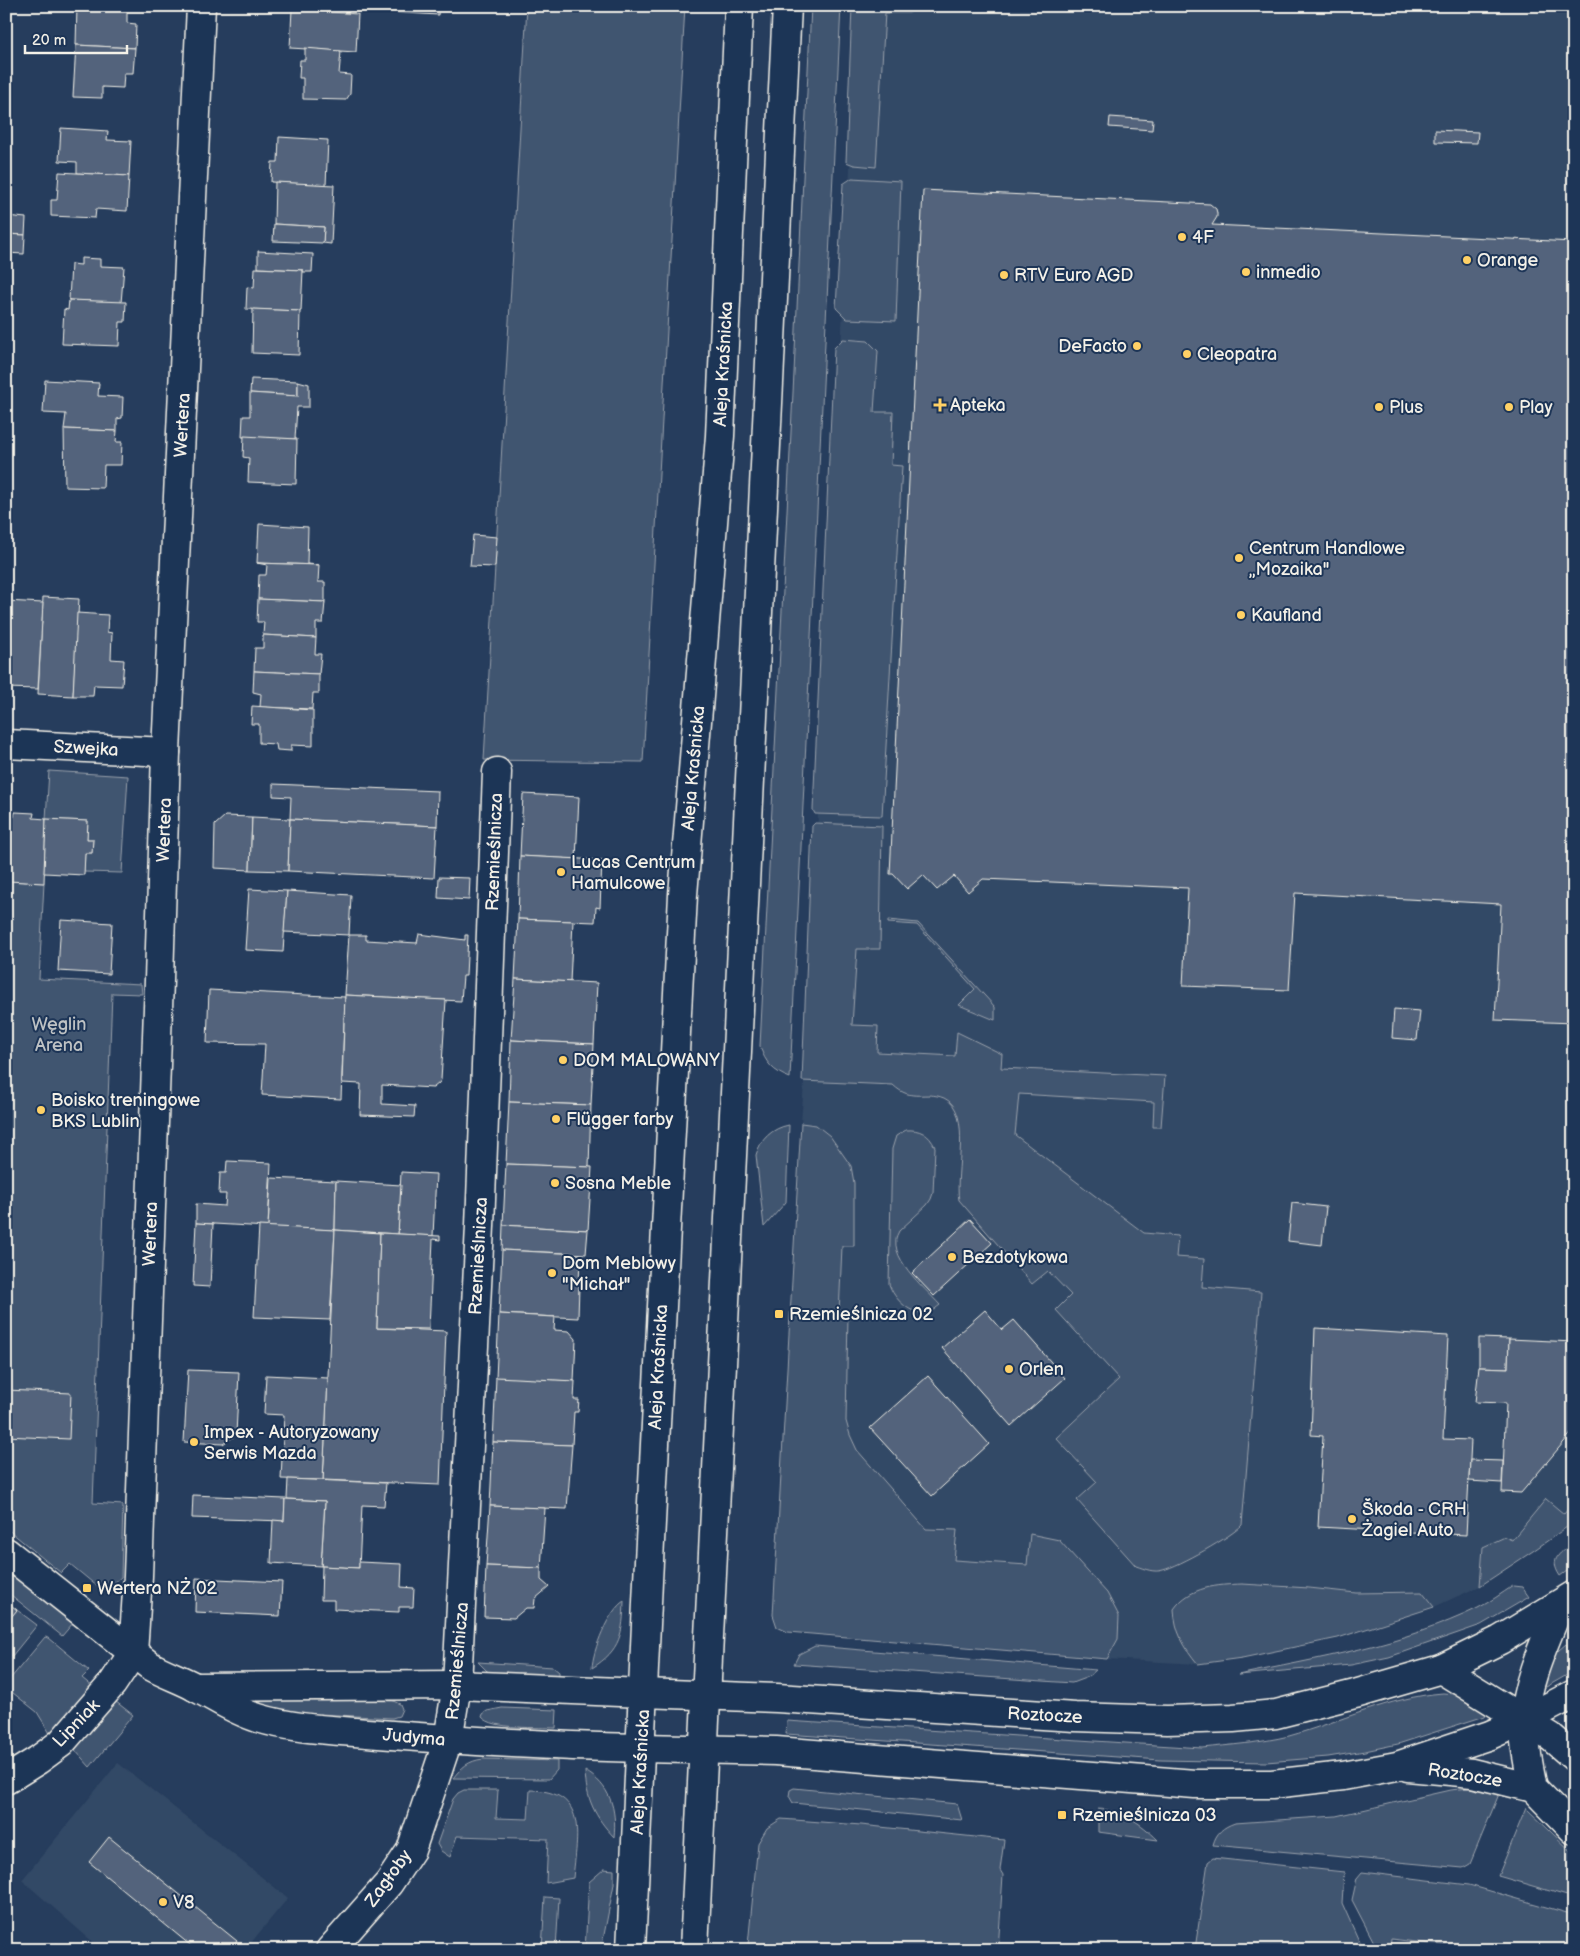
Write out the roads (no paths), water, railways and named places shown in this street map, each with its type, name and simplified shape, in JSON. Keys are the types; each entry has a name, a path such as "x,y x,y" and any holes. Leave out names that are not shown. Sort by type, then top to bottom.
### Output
{"street":[{"name":"Wertera","path":"133,1653 138,1576 166,752 200,6"},
{"name":"Aleja Kraśnicka","path":"631,1950 682,905 720,436 739,6"},
{"path":"694,1950 787,6"},
{"name":"Szwejka","path":"6,744 166,752"},
{"name":"Rzemieślnicza","path":"448,1740 458,1685 480,1235 497,772"},
{"name":"Judyma","path":"6,1552 133,1653 162,1672 195,1687 235,1710 291,1726 448,1740 641,1748"},
{"name":"Roztocze","path":"643,1693 1075,1717 1167,1720 1233,1718 1276,1714 1441,1669 1500,1640 1567,1600"},
{"name":"Roztocze","path":"1396,1766 1472,1772 1533,1788 1525,1748 1524,1720 1528,1691 1533,1674 1567,1600"},
{"name":"Lipniak","path":"6,1780 61,1743 113,1683 133,1653"},
{"path":"1441,1669 1524,1720 1551,1738 1574,1757"},
{"name":"Judyma","path":"195,1687 458,1685 643,1693"},
{"path":"1524,1720 1574,1694"},
{"name":"Roztocze","path":"641,1748 776,1751 1195,1784 1272,1784 1343,1776 1396,1766 1490,1735 1524,1720"},
{"name":"Zagłoby","path":"330,1950 389,1883 410,1850 448,1740"},
{"path":"1533,1788 1574,1830"}],"place":[{"name":"4F","path":"1182,237"},
{"name":"Orange","path":"1467,260"},
{"name":"inmedio","path":"1246,272"},
{"name":"RTV Euro AGD","path":"1004,275"},
{"name":"DeFacto","path":"1137,346"},
{"name":"Cleopatra","path":"1187,354"},
{"name":"Apteka","path":"940,405"},
{"name":"Plus","path":"1379,407"},
{"name":"Play","path":"1509,407"},
{"name":"Centrum Handlowe ,,Mozaika\"","path":"1239,558"},
{"name":"Kaufland","path":"1241,615"},
{"name":"Lucas Centrum Hamulcowe","path":"561,872"},
{"name":"DOM MALOWANY","path":"563,1060"},
{"name":"Boisko treningowe BKS Lublin","path":"41,1110"},
{"name":"Flügger farby","path":"556,1119"},
{"name":"Sosna Meble","path":"555,1183"},
{"name":"Bezdotykowa","path":"952,1257"},
{"name":"Dom Meblowy \"Michał\"","path":"552,1273"},
{"name":"Rzemieślnicza 02","path":"779,1314"},
{"name":"Orlen","path":"1009,1369"},
{"name":"Impex - Autoryzowany Serwis Mazda","path":"194,1442"},
{"name":"Škoda - CRH Żagiel Auto","path":"1352,1519"},
{"name":"Wertera NŻ 02","path":"87,1588"},
{"name":"Rzemieślnicza 03","path":"1062,1815"},
{"name":"V8","path":"163,1902"}],"park label":[{"name":"Węglin Arena","path":"59,1034"}]}
